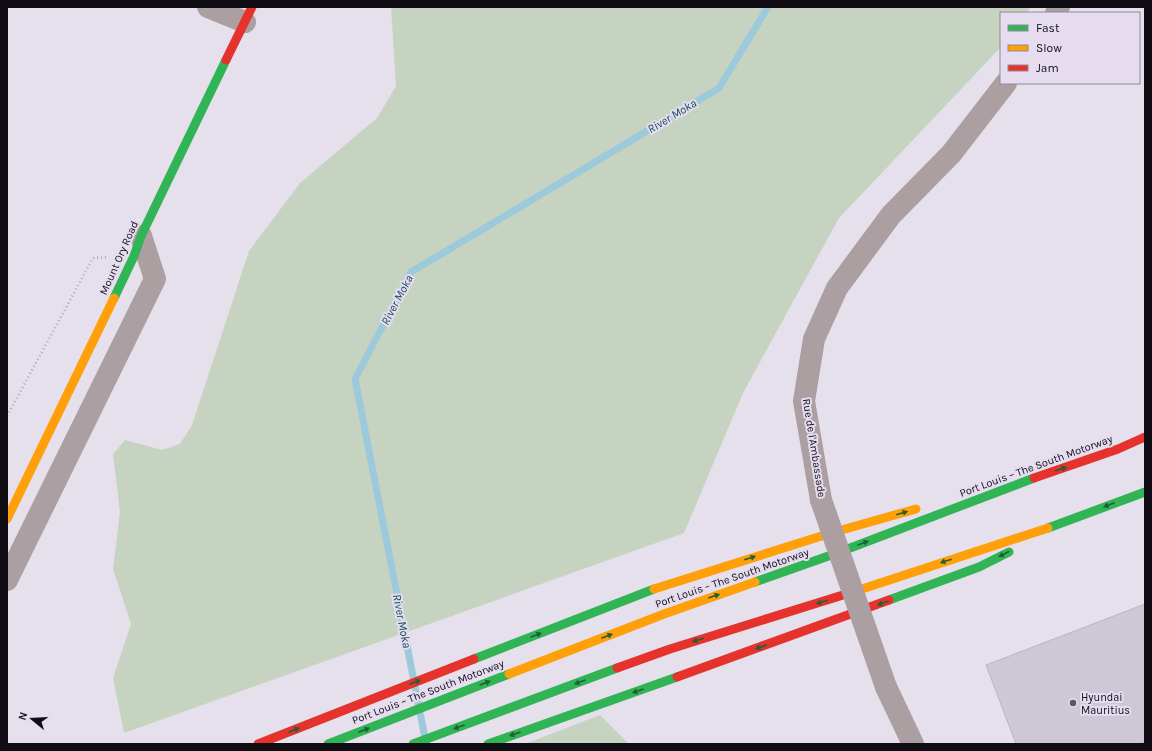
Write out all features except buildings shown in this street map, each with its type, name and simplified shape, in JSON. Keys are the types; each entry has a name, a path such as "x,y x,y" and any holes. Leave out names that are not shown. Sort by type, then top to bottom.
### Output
{"main road":[{"name":"Mount Ory Road","path":"7,519 40,454 249,14"},
{"name":"Port Louis – The South Motorway","path":"328,744 664,614 837,553 1024,481 1118,449 1145,437"},
{"path":"950,500 1024,481"},
{"path":"413,744 670,649 849,593 1063,523 1145,492"},
{"path":"258,744 660,587 831,533 928,506"},
{"path":"488,744 979,567 1063,523"}],"street":[{"path":"208,7 249,14"},
{"name":"Rue de l'Ambassade","path":"913,744 886,687 821,500 804,401 814,339 837,288 891,215 951,154 1005,84"},
{"path":"7,580 155,279 138,246"}],"path":[{"path":"7,416 93,258 138,246"}],"green space":[{"path":"391,7 1030,7 1028,12 1000,12 1000,48 839,218 743,393 684,533 124,733 113,678 131,624 113,569 120,512 113,454 125,440 162,450 180,444 192,425 249,251 300,183 377,118 396,86"},
{"path":"600,715 629,744 525,744"}],"waterway":[{"name":"River Moka","path":"425,738 355,379 411,272 719,88 768,7"}],"traffic: fast":[{"path":"114,298 134,256 141,236 226,60"},
{"path":"755,582 837,553 1034,478"},
{"path":"1048,528 1145,492"},
{"path":"889,600 979,567 1009,552"},
{"path":"474,659 654,589"},
{"path":"413,744 617,668"},
{"path":"328,744 509,674"},
{"path":"488,744 677,677"}],"traffic: slow":[{"path":"7,519 114,298"},
{"path":"654,589 831,533 916,509"},
{"path":"859,590 1048,528"},
{"path":"509,674 664,614 755,582"}],"traffic: jam":[{"path":"226,60 252,7"},
{"path":"1034,478 1118,449 1145,437"},
{"path":"617,668 670,649 859,590"},
{"path":"677,677 889,600"},
{"path":"258,744 474,659"}],"place":[{"name":"Hyundai Mauritius","path":"1073,703"}]}
